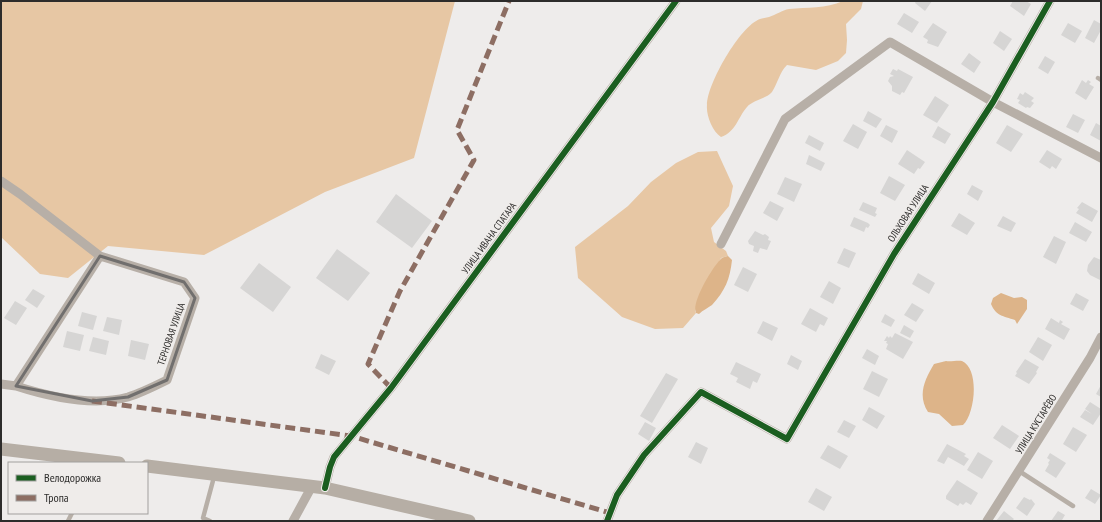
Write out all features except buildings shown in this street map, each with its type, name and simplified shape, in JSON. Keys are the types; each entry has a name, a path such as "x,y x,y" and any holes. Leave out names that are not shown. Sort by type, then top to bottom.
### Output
{"main road":[{"path":"1,449 100,462"},
{"path":"148,466 319,487 469,521"}],"street":[{"name":"УЛИЦА ИВАНА СПАТАРА","path":"293,521 319,487 327,474 334,457 391,388 676,1"},
{"name":"ОЛЬХОВАЯ УЛИЦА","path":"607,521 617,496 644,455 701,392 787,439 894,254 993,102 1050,1"},
{"path":"721,244 785,119 890,42 993,102 1101,158"},
{"name":"ТЕРНОВАЯ УЛИЦА","path":"1,182 20,194 100,256 184,282 195,298 167,380 128,397 92,402 33,391 16,386"},
{"path":"1,384 16,386 100,256"},
{"name":"УЛИЦА КУСТАРЁВО","path":"987,521 1101,338"}],"lane":[{"path":"1019,471 1073,506"},
{"path":"210,521 203,518 215,474"}],"highlighted area":[{"path":"100,256 184,282 195,298 167,380 128,397 92,401 16,386"}],"shaded area":[{"path":"1,1 455,1 414,158 325,192 204,255 108,246 68,278 40,274 1,237"},
{"path":"843,1 863,1 861,9 846,24 846,53 838,61 816,70 787,65 782,71 772,92 747,107 730,132 721,137 712,127 710,122 707,105 708,96 718,70 743,32 760,19 786,10 823,7"},
{"path":"717,151 733,186 729,206 711,228 714,242 726,251 728,256 721,258 695,311 696,313 683,328 655,329 622,317 578,278 575,247 628,206 651,182 676,163 698,152"},
{"path":"728,256 732,260 724,290 712,305 699,314 696,313 695,308 699,294 716,264 724,257"},
{"path":"1001,293 1014,298 1022,297 1027,300 1027,309 1017,324 1015,320 1000,315 993,308 991,304 993,298"},
{"path":"946,361 962,361 968,366 971,373 974,392 973,402 967,419 963,425 952,426 939,414 928,412 923,399 925,381 934,364"}],"marked path":[{"path":"391,388 368,364 400,291 474,160 457,130 509,1"},
{"path":"92,401 351,436 610,513"}],"cycle path":[{"path":"325,488 334,457 391,388 676,1"},
{"path":"607,521 617,495 644,455 701,392 787,439 894,254 993,102 1050,1"}]}
